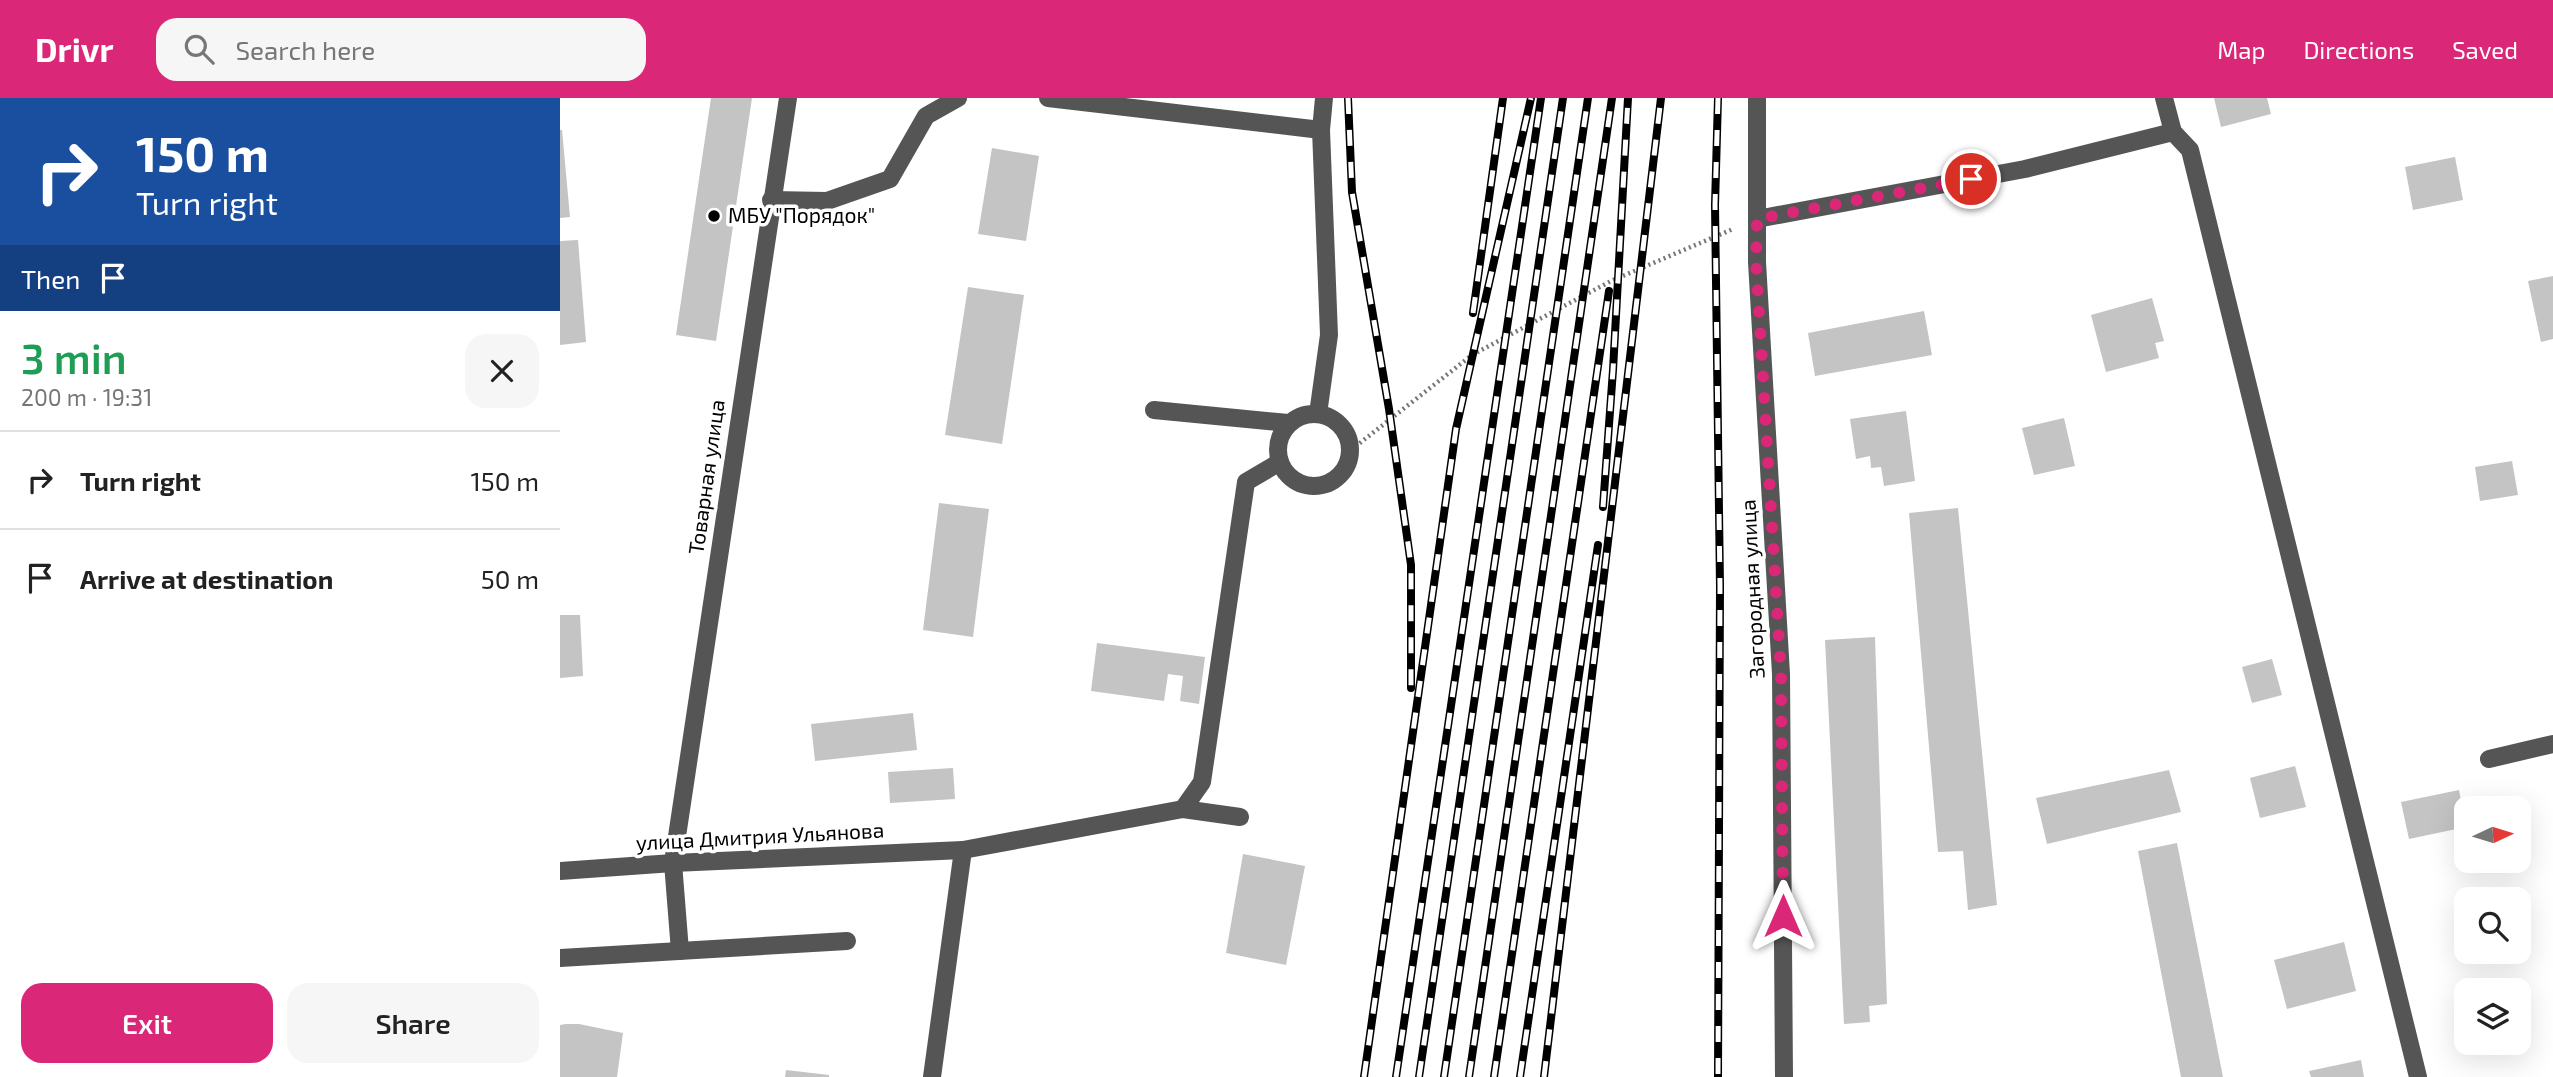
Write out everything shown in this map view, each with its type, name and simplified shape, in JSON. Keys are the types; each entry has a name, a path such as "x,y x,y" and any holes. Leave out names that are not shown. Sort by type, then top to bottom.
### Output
{"street":[{"name":"Товарная улица","path":"680,951 673,863 788,98"},
{"path":"771,200 827,201 890,179 926,116 958,98"},
{"path":"1048,98 1321,130"},
{"path":"1318,414 1329,335 1321,130 1324,98"},
{"name":"Загородная улица","path":"1757,98 1756,262 1781,674 1784,1077"},
{"path":"2164,98 2173,132 2190,150 2418,1077"},
{"path":"1757,219 2025,169 2173,132"},
{"path":"1154,410 1288,423"},
{"path":"1318,414 1334,419 1343,427 1351,450 1349,462 1334,481 1311,486 1290,477 1280,462 1278,444 1288,423 1299,417 1318,414"},
{"path":"1183,809 1202,782 1246,482 1280,462"},
{"path":"2489,759 2553,744"},
{"name":"улица Дмитрия Ульянова","path":"560,872 673,863 963,850 1183,809 1240,817"},
{"path":"932,1077 963,850"},
{"path":"560,958 847,941"}],"path":[{"path":"1351,450 1472,355 1611,281 1757,219"}],"building":[{"name":"МБУ \"Порядок\"","path":"711,98 752,98 716,341 676,335"},
{"path":"2214,98 2267,98 2271,114 2221,127"},
{"path":"560,130 570,217 560,218"},
{"path":"992,148 1039,156 1026,241 978,234"},
{"path":"2455,157 2463,200 2413,210 2405,167"},
{"path":"578,240 586,342 560,345 560,241"},
{"path":"2553,276 2553,339 2541,342 2528,281"},
{"path":"968,287 1024,295 1002,444 945,435"},
{"path":"2152,298 2164,341 2155,343 2159,358 2106,372 2091,315"},
{"path":"1924,311 1932,355 1815,376 1808,333"},
{"path":"1906,411 1915,481 1884,486 1881,467 1871,468 1870,456 1856,459 1850,419"},
{"path":"2064,418 2075,466 2034,475 2022,428"},
{"path":"2512,461 2518,495 2480,501 2475,467"},
{"path":"939,503 989,509 973,637 923,630"},
{"path":"1958,508 1997,905 1968,910 1963,851 1938,852 1909,513"},
{"path":"560,615 580,615 583,676 560,678"},
{"path":"1875,637 1887,1004 1869,1006 1870,1022 1844,1024 1825,640"},
{"path":"1097,643 1205,657 1199,704 1180,701 1183,676 1168,674 1164,701 1091,691"},
{"path":"2272,659 2282,695 2252,703 2242,667"},
{"path":"913,713 917,750 815,761 811,724"},
{"path":"2295,766 2306,807 2260,818 2250,778"},
{"path":"953,768 955,799 890,803 888,772"},
{"path":"2169,770 2181,812 2047,844 2036,798"},
{"path":"2459,790 2460,796 2454,796 2454,830 2409,839 2401,802"},
{"path":"2177,843 2223,1077 2181,1077 2138,851"},
{"path":"1243,854 1305,866 1286,965 1226,953"},
{"path":"2344,942 2356,991 2287,1009 2274,960"},
{"path":"560,1025 623,1033 617,1077 560,1077"},
{"path":"2361,1060 2364,1077 2311,1077 2309,1071"},
{"path":"786,1070 829,1075 829,1077 785,1077"}],"railway":[{"path":"1348,98 1352,192 1389,409 1411,565 1411,688"},
{"path":"1473,313 1503,98"},
{"path":"1364,1077 1456,429 1531,98"},
{"path":"1396,1077 1541,98"},
{"path":"1419,1077 1563,98"},
{"path":"1444,1077 1588,98"},
{"path":"1469,1077 1612,98"},
{"path":"1603,507 1628,98"},
{"path":"1544,1077 1661,98"},
{"path":"1718,98 1715,205 1720,587 1718,1077"},
{"path":"1494,1077 1609,291"},
{"path":"1520,1077 1598,545"}],"place":[{"name":"МБУ \"Порядок\"","path":"714,216"}],"route":[{"path":"1783,916 1781,674 1756,262 1757,219 1971,179"}]}
